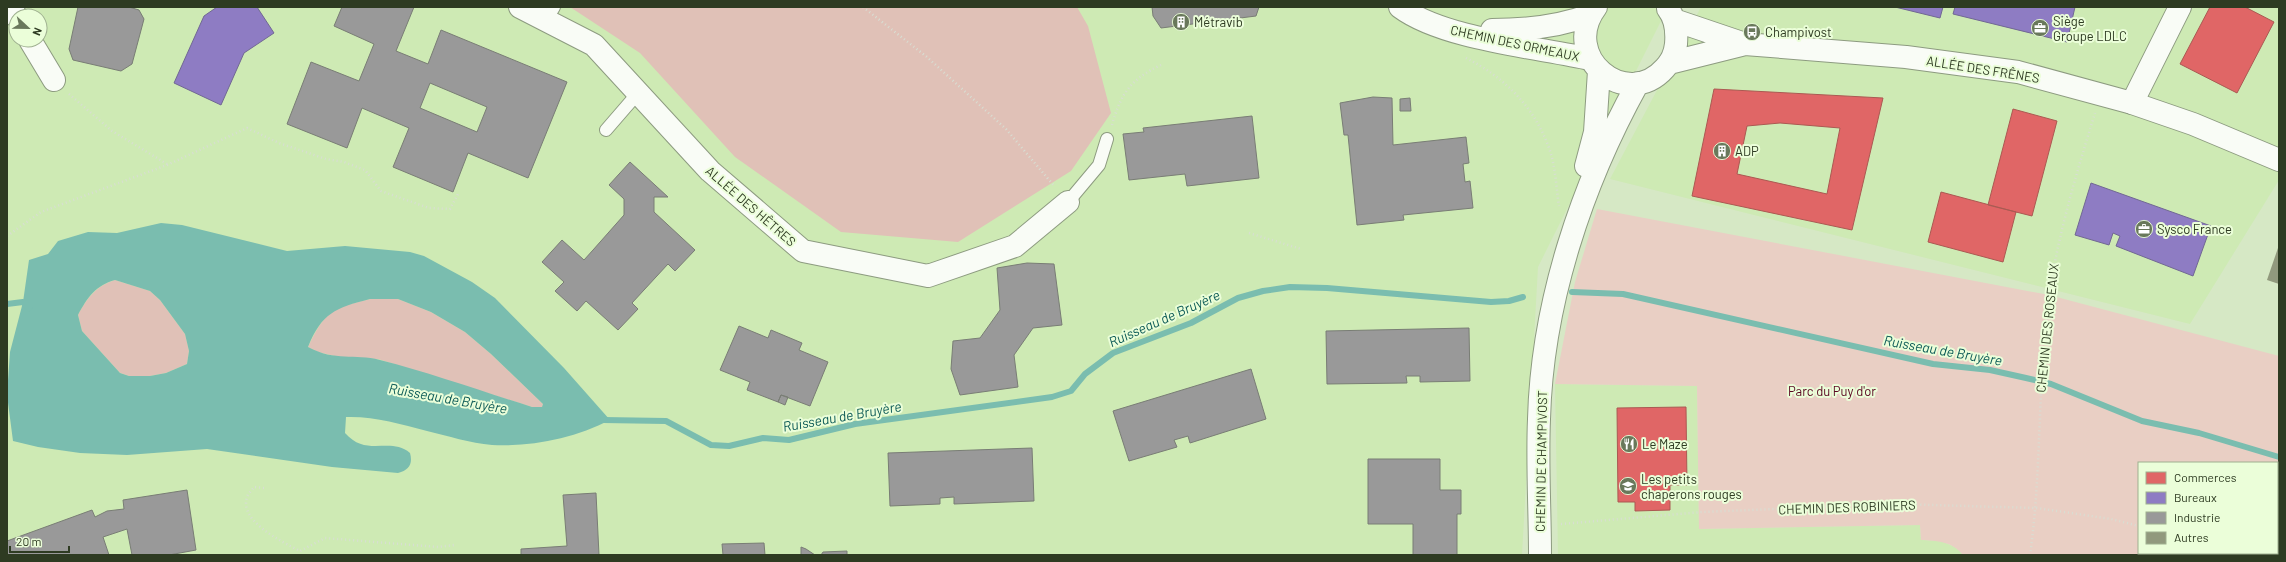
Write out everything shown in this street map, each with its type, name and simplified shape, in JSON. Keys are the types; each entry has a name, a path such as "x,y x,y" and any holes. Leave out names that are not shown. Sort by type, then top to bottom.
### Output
{"street":[{"name":"ALLÉE DES HÊTRES","path":"520,7 550,13 594,46 710,171 803,251 928,276 1015,246 1068,202"},
{"name":"CHEMIN DES ORMEAUX","path":"1400,7 1408,13 1441,27 1595,65 1611,79 1624,83 1638,83"},
{"path":"2132,103 2180,7"},
{"name":"CHEMIN DES ORMEAUX","path":"1441,27 1521,30 1567,24 1593,11"},
{"name":"CHEMIN DE CHAMPIVOST","path":"1575,226 1578,194 1595,132 1595,65 1585,44 1585,29 1593,11"},
{"path":"1638,83 1656,76 1670,63 1676,42 1670,12"},
{"name":"ALLÉE DES FRÊNES","path":"1670,12 1745,44 1906,57 2018,72 2132,103 2192,124 2279,160"},
{"name":"ALLÉE DES FRÊNES","path":"1670,63 1745,44"},
{"path":"35,48 54,80"},
{"name":"CHEMIN DE CHAMPIVOST","path":"1540,555 1539,419 1544,364 1550,324 1575,226 1617,121 1638,83"}],"lane":[{"path":"606,130 638,93"},
{"path":"1068,202 1099,165 1107,139"}],"path":[{"path":"862,7 927,57 1006,129 1068,202"},
{"path":"1461,55 1499,77 1524,102 1539,124 1551,152 1560,211"},
{"path":"1107,139 1115,113 1127,90 1142,74 1161,65"},
{"path":"54,80 80,105 112,131 167,164"},
{"name":"CHEMIN DES ROSEAUX","path":"2030,555 2037,508 2040,385 2056,253 2073,182 2097,107"},
{"path":"7,236 41,212 167,164 246,128 279,143 326,159 344,162 365,170 381,191 429,208 450,209 458,192"},
{"path":"1249,233 1301,249"},
{"path":"264,488 254,487 247,498 247,510 253,520 270,534 300,551 325,538 438,547 454,545"},
{"name":"CHEMIN DES ROBINIERS","path":"1554,524 1579,524 1702,512 1879,505 2037,508 2112,519 2138,526"}],"shaded area":[{"path":"7,7 1668,7 1538,267 1522,555 7,555"},
{"path":"570,7 1077,7 1088,26 1111,113 1071,171 958,242 841,232 735,157 640,53"},
{"path":"1701,7 2279,7 2279,180 2190,324 1610,179"},
{"path":"115,280 150,291 160,300 185,334 189,351 187,364 166,373 150,376 129,376 120,373 82,331 78,315 85,303 97,289"},
{"path":"370,299 398,299 431,312 465,332 491,354 543,404 542,407 532,407 378,359 343,358 318,352 308,347 325,318 331,313 347,305"},
{"path":"1555,384 1697,386 1699,529 1920,525 1921,540 1941,541 1957,548 1963,555 1558,555"}],"green space":[{"name":"Parc du Puy d'or","path":"1597,209 2049,295 2279,356 2279,555 1963,555 1959,550 1949,544 1938,541 1921,540 1920,525 1699,529 1697,386 1555,384 1575,282"}],"water":[{"path":"161,223 182,225 287,251 345,246 410,252 424,256 472,282 495,298 564,368 610,420 582,432 553,440 538,443 492,445 476,443 377,419 346,417 345,433 353,440 370,446 394,446 402,448 410,453 411,460 409,466 405,470 398,473 332,467 207,449 127,455 80,453 38,447 13,441 7,395 10,352 23,302 29,260 48,254 58,241 88,232 117,233","holes":["115,280 150,291 160,300 185,334 189,351 187,364 166,373 150,376 129,376 120,373 82,331 78,315 85,303 102,285","370,299 398,299 431,312 465,332 491,354 543,404 542,407 532,407 437,376 380,360 362,357 336,356 318,352 308,347 319,326 331,314 339,309"]}],"building: Commerces":[{"path":"2210,7 2245,7 2274,22 2237,93 2180,64"},
{"name":"ADP","path":"1714,89 1883,98 1852,230 1692,196","holes":["1780,123 1840,128 1827,194 1737,174 1747,126"]},
{"path":"2013,109 2057,121 2032,216 1988,205"},
{"path":"1941,192 2016,212 2003,262 1928,242"},
{"path":"1686,407 1687,485 1670,485 1670,510 1635,511 1635,502 1618,502 1617,408"}],"building: Bureaux":[{"path":"217,7 257,7 274,33 244,53 221,105 174,83 204,16"},
{"path":"1895,7 1943,7 1940,18"},
{"name":"Siège Groupe LDLC","path":"1955,7 2075,7 2067,42 1953,14"},
{"name":"Sysco France","path":"2091,183 2211,226 2193,276 2116,246 2120,236 2113,233 2109,245 2075,235"}],"building: Industrie":[{"path":"78,7 129,7 139,10 144,19 132,64 121,71 73,60 69,49"},
{"path":"342,7 414,7 396,51 428,64 441,30 567,82 528,178 468,153 453,192 393,167 409,128 362,108 347,148 287,124 311,62 359,81 374,44 334,26","holes":["430,83 487,107 477,132 420,108"]},
{"name":"Métravib","path":"1152,7 1259,7 1256,16 1161,28 1153,16"},
{"path":"1373,97 1392,98 1393,145 1466,137 1469,163 1463,164 1465,182 1470,181 1473,208 1403,215 1404,220 1357,225 1348,135 1344,135 1340,103"},
{"path":"1410,98 1411,111 1400,111 1400,99"},
{"path":"1252,116 1259,178 1187,186 1185,174 1129,180 1123,134 1144,132 1143,128"},
{"path":"630,162 668,197 654,197 654,212 695,250 675,271 668,264 632,303 638,309 618,330 586,301 577,311 555,291 564,282 542,262 562,240 584,260 624,215 624,199 609,185"},
{"path":"1027,263 1054,264 1062,325 1033,328 1014,355 1018,387 960,395 951,369 953,341 980,338 1000,310 997,268"},
{"path":"739,326 768,338 771,330 802,343 799,350 828,362 810,406 781,395 778,402 747,390 750,382 720,370"},
{"path":"1469,328 1470,381 1420,382 1420,376 1406,376 1407,383 1327,384 1326,331"},
{"path":"1251,369 1266,419 1190,443 1188,436 1174,440 1177,447 1129,461 1113,411"},
{"path":"781,395 788,397 785,405 778,402"},
{"path":"1032,448 1034,501 954,504 954,497 940,498 940,504 890,506 888,453"},
{"path":"1368,459 1440,459 1440,490 1461,490 1461,514 1457,514 1457,555 1413,555 1413,524 1368,524"},
{"path":"187,490 196,550 169,555 132,555 127,529 103,537 109,555 7,555 7,541 92,510 95,517 107,511 124,509 123,500"},
{"path":"596,493 599,555 521,555 521,549 567,546 563,495"},
{"path":"764,543 765,555 723,555 722,544"},
{"path":"801,547 806,549 815,555 801,555"},
{"path":"847,551 847,555 821,555 823,552"}],"building: Autres":[{"path":"2279,245 2279,284 2267,280"}],"waterway":[{"name":"Ruisseau de Bruyère","path":"603,420 666,421 711,445 729,446 763,438 789,440 855,424 1052,397 1071,391 1085,374 1113,353 1191,323 1238,298 1263,291 1290,287 1327,288 1491,302 1509,301 1523,297"},
{"name":"Ruisseau de Bruyère","path":"1572,292 1623,294 1933,364 1990,370 2026,378 2051,384 2142,421 2199,433 2279,457"},
{"name":"Ruisseau de Bruyère","path":"7,304 23,302 29,308"}],"place":[{"name":"Métravib","path":"1181,22"},
{"name":"Siège Groupe LDLC","path":"2040,28"},
{"name":"Champivost","path":"1752,32"},
{"name":"ADP","path":"1722,151"},
{"name":"Sysco France","path":"2144,229"},
{"name":"Le Maze","path":"1629,444"},
{"name":"Les petits chaperons rouges","path":"1628,486"}]}
